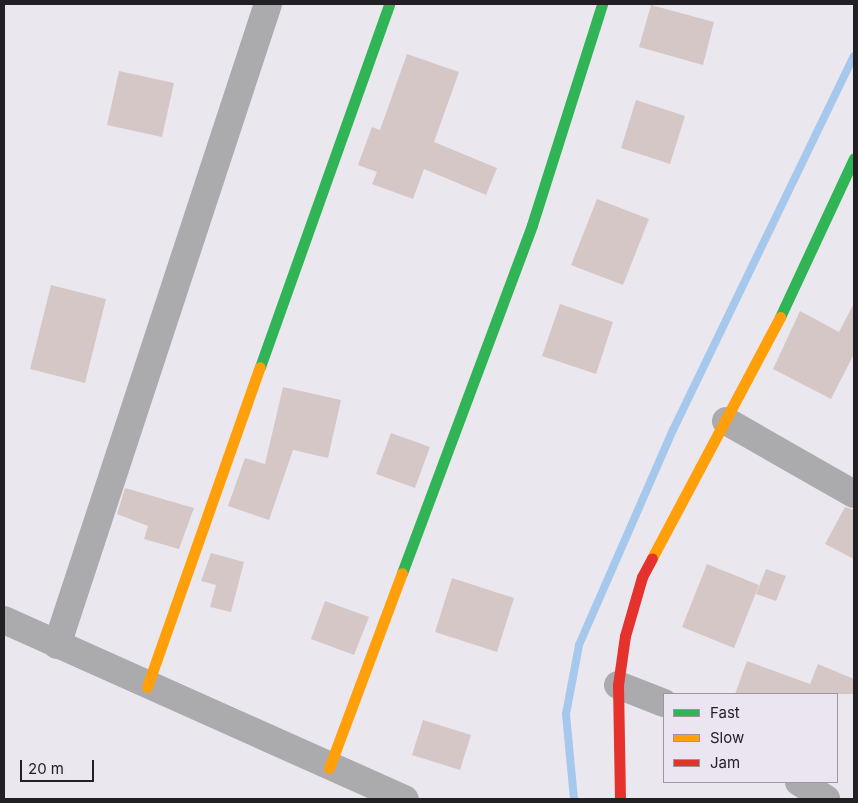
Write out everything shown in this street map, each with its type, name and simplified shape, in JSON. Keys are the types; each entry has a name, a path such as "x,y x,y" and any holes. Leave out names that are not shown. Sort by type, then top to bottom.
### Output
{"street":[{"path":"57,645 268,4"},
{"path":"148,687 389,4"},
{"path":"330,768 532,225 602,4"},
{"path":"620,799 618,685 625,636 642,577 756,368 853,162"},
{"path":"726,421 854,494"},
{"path":"4,620 148,687 330,768 405,799"},
{"path":"618,685 663,703"},
{"path":"802,783 826,799"}],"building":[{"path":"651,5 714,22 703,65 639,47"},
{"path":"407,54 459,72 434,142 497,168 486,195 424,169 413,199 372,184 377,172 358,165 372,127 380,130"},
{"path":"119,71 174,83 162,137 107,125"},
{"path":"636,100 685,116 670,164 621,148"},
{"path":"597,199 649,219 623,285 571,265"},
{"path":"51,285 106,299 85,383 30,369"},
{"path":"854,303 854,354 831,399 773,369 800,311 839,332"},
{"path":"560,304 613,322 596,374 542,356"},
{"path":"283,387 341,400 328,458 293,450 269,520 228,506 245,458 265,464"},
{"path":"391,433 430,447 415,488 376,474"},
{"path":"125,488 194,508 179,549 144,539 148,526 117,514"},
{"path":"845,507 854,510 854,559 825,544"},
{"path":"211,553 244,562 231,612 210,607 216,585 201,581"},
{"path":"707,564 759,585 734,648 682,627"},
{"path":"766,569 786,576 776,601 756,594"},
{"path":"452,578 514,598 497,652 435,632"},
{"path":"325,601 369,617 354,655 311,639"},
{"path":"747,661 810,684 818,664 854,679 854,694 735,693"},
{"path":"423,720 471,735 460,770 412,755"}],"waterway":[{"path":"574,799 566,714 579,645 673,430 854,56"}],"traffic: fast":[{"path":"260,367 389,4"},
{"path":"402,573 532,225 602,4"},
{"path":"780,317 854,158"}],"traffic: slow":[{"path":"652,558 780,317"},
{"path":"147,687 260,367"},
{"path":"329,768 402,573"}],"traffic: jam":[{"path":"620,799 618,685 625,636 642,577 652,558"}]}
